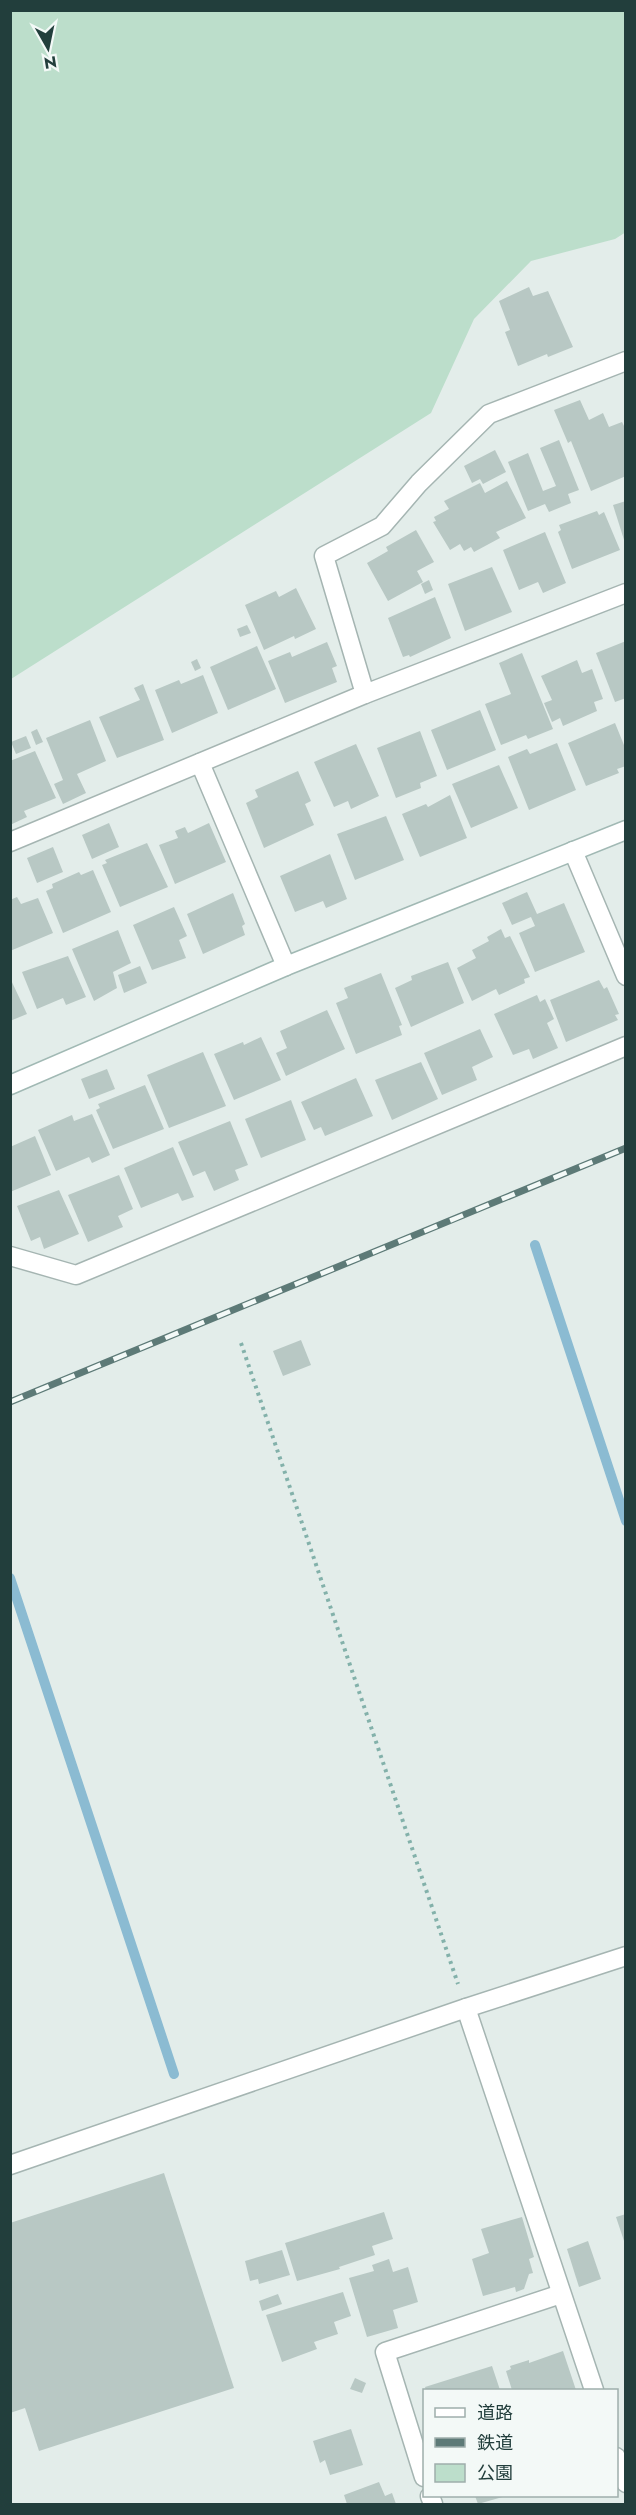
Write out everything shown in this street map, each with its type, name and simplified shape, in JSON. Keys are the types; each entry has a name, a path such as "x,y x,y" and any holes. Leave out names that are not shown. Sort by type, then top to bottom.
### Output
{"street":[{"path":"365,694 324,556 382,526 419,483 489,414 626,361"},
{"path":"10,842 365,694 626,593"},
{"path":"200,763 286,966"},
{"path":"10,1085 286,966 626,830"},
{"path":"573,851 626,976"},
{"path":"10,1256 76,1275 626,1046"},
{"path":"10,2165 466,2008 626,1956"},
{"path":"466,2008 593,2389"},
{"path":"423,2474 385,2352 561,2294"},
{"path":"618,2462 626,2483"}],"path":[{"path":"241,1343 466,2008"}],"green space":[{"path":"11,10 625,11 626,232 615,239 531,261 474,319 431,413 11,679"}],"building":[{"path":"529,287 533,296 548,291 573,347 548,357 547,354 518,366 505,332 510,330 499,301"},
{"path":"580,400 589,420 603,413 609,427 622,422 626,430 626,476 591,491 571,441 568,443 554,410"},
{"path":"559,440 579,490 568,494 571,503 549,512 545,504 528,511 508,462 528,453 543,491 556,486 540,448"},
{"path":"495,450 506,472 483,484 480,479 472,483 464,466"},
{"path":"507,481 526,518 496,532 500,538 474,552 471,547 464,551 460,544 450,550 433,522 436,521 434,517 449,509 444,501 480,483 485,493"},
{"path":"626,501 626,543 625,543 613,505"},
{"path":"597,511 599,515 604,512 620,550 572,569 558,532 561,530 559,525"},
{"path":"416,530 434,562 417,571 423,582 388,601 367,563 388,551 386,547"},
{"path":"545,532 566,583 543,593 538,582 519,590 503,550"},
{"path":"492,567 512,612 465,631 448,584"},
{"path":"429,580 433,590 425,594 421,584"},
{"path":"296,588 316,629 264,650 245,605 276,591 279,597"},
{"path":"435,597 451,638 410,657 409,655 403,657 388,618"},
{"path":"247,625 251,633 240,637 237,629"},
{"path":"626,641 626,698 615,702 596,653"},
{"path":"327,642 337,666 332,668 337,682 285,703 268,661 290,652 292,657"},
{"path":"257,646 276,689 228,710 210,667"},
{"path":"522,653 553,729 528,739 526,735 501,745 485,704 511,694 499,663"},
{"path":"197,659 201,668 195,671 191,662"},
{"path":"577,660 582,673 592,669 603,699 594,702 597,711 563,726 560,718 552,722 544,703 552,700 541,676"},
{"path":"203,675 218,713 172,733 155,690 179,680 181,684"},
{"path":"143,684 164,740 117,758 99,717 140,700 134,688"},
{"path":"480,710 496,750 447,770 431,730"},
{"path":"90,720 106,761 77,774 86,793 63,804 54,784 63,780 46,738"},
{"path":"615,723 626,750 626,766 617,769 619,773 586,786 568,743"},
{"path":"37,729 43,742 36,745 31,732"},
{"path":"420,731 437,776 420,783 421,788 396,798 377,748"},
{"path":"26,736 31,748 16,754 11,742"},
{"path":"557,743 576,790 529,810 508,757 527,749 530,754"},
{"path":"356,744 379,796 351,809 348,801 334,807 314,762"},
{"path":"35,751 56,798 24,811 27,817 10,825 10,761"},
{"path":"499,765 518,808 471,828 452,784"},
{"path":"298,771 311,801 305,804 314,825 264,848 246,803 258,797 255,790"},
{"path":"450,795 467,838 420,857 402,814 426,804 428,807"},
{"path":"386,816 404,860 355,880 337,834"},
{"path":"109,823 119,847 92,859 82,835"},
{"path":"209,823 226,862 175,884 159,845 178,838 175,831 185,827 188,833"},
{"path":"147,843 168,887 120,907 102,865 107,863 105,860"},
{"path":"53,847 63,872 37,883 27,858"},
{"path":"330,854 347,899 326,908 323,901 295,912 280,876"},
{"path":"93,870 111,912 63,933 46,891 53,888 52,884 79,872 81,875"},
{"path":"527,892 537,914 564,903 585,952 535,972 519,933 535,926 531,917 512,925 502,903"},
{"path":"233,893 245,924 242,926 245,935 203,954 187,914"},
{"path":"17,897 21,904 38,898 53,933 10,951 10,900"},
{"path":"174,907 187,936 179,940 186,958 152,970 133,925"},
{"path":"501,929 505,938 510,936 530,977 524,979 525,983 499,995 496,989 472,1001 457,968 476,958 472,950 489,941 487,937"},
{"path":"118,930 131,963 113,972 117,988 94,1001 72,949"},
{"path":"68,956 86,997 66,1005 63,998 37,1009 22,972"},
{"path":"448,962 464,1003 411,1027 395,988 412,980 411,976"},
{"path":"140,966 147,983 124,993 118,975"},
{"path":"381,973 402,1025 399,1026 402,1035 356,1054 336,1003 348,998 344,988"},
{"path":"10,978 27,1014 10,1021"},
{"path":"599,980 604,989 607,987 619,1014 615,1015 618,1020 566,1042 550,1000"},
{"path":"537,995 540,1002 545,999 554,1019 547,1023 558,1048 533,1059 529,1049 513,1055 494,1014"},
{"path":"327,1010 345,1049 286,1076 276,1053 287,1048 280,1031"},
{"path":"480,1029 493,1057 472,1067 477,1080 442,1095 424,1053"},
{"path":"261,1037 281,1080 234,1100 214,1054"},
{"path":"203,1052 226,1106 169,1128 147,1075"},
{"path":"421,1062 438,1099 392,1120 375,1080"},
{"path":"107,1069 115,1089 89,1099 81,1079"},
{"path":"356,1078 373,1116 325,1136 321,1127 314,1130 301,1102"},
{"path":"145,1085 164,1129 113,1149 96,1110 100,1108 98,1104"},
{"path":"291,1100 306,1140 261,1158 245,1119"},
{"path":"92,1114 110,1155 92,1163 89,1157 56,1171 38,1130 72,1115 74,1121"},
{"path":"230,1121 248,1165 235,1170 239,1180 214,1191 205,1171 193,1176 178,1142"},
{"path":"35,1136 51,1175 10,1192 10,1147"},
{"path":"173,1147 194,1197 182,1201 178,1193 141,1208 124,1168"},
{"path":"119,1175 133,1209 118,1216 123,1227 88,1242 68,1195"},
{"path":"59,1190 79,1234 44,1249 40,1237 31,1241 17,1206"},
{"path":"301,1340 311,1365 283,1376 273,1351"},
{"path":"164,2173 234,2388 39,2451 25,2408 10,2413 10,2223"},
{"path":"384,2212 393,2239 372,2246 375,2255 339,2267 340,2269 297,2281 285,2243"},
{"path":"626,2214 626,2244 625,2244 616,2217"},
{"path":"522,2217 534,2257 529,2259 533,2273 529,2274 524,2289 516,2292 515,2287 483,2296 472,2259 489,2253 481,2229"},
{"path":"588,2241 601,2279 579,2287 567,2249"},
{"path":"282,2250 290,2275 259,2284 258,2279 250,2281 245,2261"},
{"path":"389,2259 393,2272 408,2267 418,2302 393,2310 398,2328 367,2337 349,2278 374,2271 372,2265"},
{"path":"343,2292 351,2316 334,2322 338,2334 314,2342 317,2349 282,2362 266,2315"},
{"path":"278,2294 282,2304 262,2311 259,2301"},
{"path":"563,2351 576,2389 512,2389 506,2371 511,2369 510,2366 529,2360 529,2363"},
{"path":"492,2366 500,2389 426,2389 425,2387"},
{"path":"355,2378 366,2383 362,2393 350,2389"},
{"path":"351,2429 363,2465 330,2475 325,2460 320,2463 313,2441"},
{"path":"379,2482 385,2496 392,2493 396,2504 347,2504 344,2495"},
{"path":"475,2497 502,2497 478,2504"}],"waterway":[{"path":"535,1245 626,1521"},
{"path":"10,1578 174,2074"}],"railway":[{"path":"10,1402 626,1148"}]}
